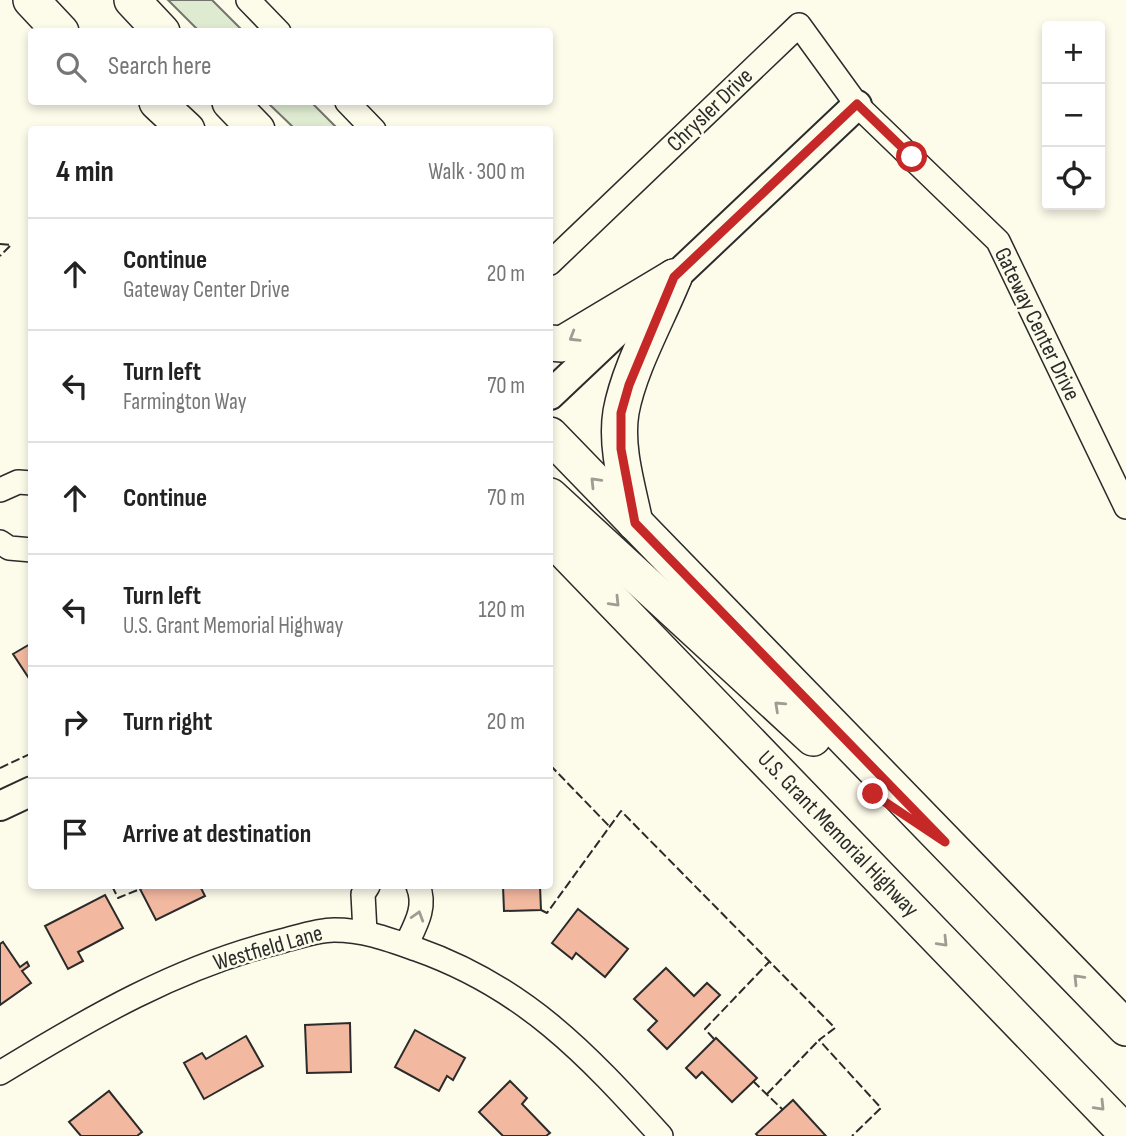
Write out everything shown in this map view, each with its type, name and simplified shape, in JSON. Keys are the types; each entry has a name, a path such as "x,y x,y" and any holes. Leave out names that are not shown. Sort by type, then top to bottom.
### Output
{"main road":[{"path":"31,0 57,28"},
{"path":"132,0 158,28"},
{"path":"131,105 151,126"},
{"path":"159,105 183,126"},
{"path":"233,105 253,126"},
{"path":"553,343 562,344 674,277"},
{"path":"635,523 621,449 621,413 629,385 674,277"},
{"path":"553,438 1126,1028"},
{"path":"553,499 873,794 945,842"},
{"name":"U.S. Grant Memorial Highway","path":"553,541 565,560 1126,1133"}],"street":[{"path":"248,0 275,28"},
{"name":"Chrysler Drive","path":"553,260 799,25 857,104"},
{"path":"553,393 857,104"},
{"name":"Gateway Center Drive","path":"857,104 998,241 1126,507"},
{"path":"350,105 370,126"},
{"path":"0,491 18,482 28,483"},
{"path":"0,542 9,548 28,550"},
{"path":"0,806 28,793"},
{"path":"365,932 363,894 366,889"},
{"path":"407,946 420,913 422,897 419,889"},
{"name":"Westfield Lane","path":"0,1073 89,1019 175,975 264,946 330,930 365,932 460,967 534,1009 599,1067 661,1136"}],"green space":[{"path":"168,0 212,0 240,28 196,28"},
{"path":"270,105 314,105 335,126 292,126"}],"building":[{"path":"28,645 28,677 13,654"},
{"path":"140,889 202,889 205,896 156,920"},
{"path":"503,889 540,889 541,910 504,911"},
{"path":"105,895 123,928 78,952 83,961 68,969 45,926"},
{"path":"578,909 628,949 605,977 576,953 572,959 552,943"},
{"path":"3,942 20,967 27,962 29,966 22,971 31,983 0,1005 0,944"},
{"path":"666,968 694,996 707,983 720,995 667,1049 648,1030 657,1021 634,999"},
{"path":"350,1023 351,1072 307,1073 305,1025"},
{"path":"415,1030 465,1058 453,1080 447,1076 439,1091 395,1067"},
{"path":"246,1036 263,1066 204,1099 184,1063 202,1053 206,1059"},
{"path":"716,1038 757,1078 732,1102 702,1072 696,1078 686,1068"},
{"path":"510,1081 527,1098 522,1104 550,1133 546,1136 503,1136 479,1112"},
{"path":"109,1091 142,1132 137,1136 81,1136 69,1122"},
{"path":"793,1100 826,1136 756,1134"}],"fence":[{"path":"0,244 11,245 0,256"},
{"path":"0,768 28,755"},
{"path":"553,768 609,826"},
{"path":"541,910 547,913 621,811 835,1028 819,1040 881,1108 852,1136"},
{"path":"114,889 118,898 140,889"},
{"path":"714,1039 705,1029 769,962"},
{"path":"767,1094 819,1040"},
{"path":"753,1081 783,1110"}],"route":[{"path":"873,794 945,842 635,523 621,449 621,413 629,385 674,277 857,104 912,157"}]}
